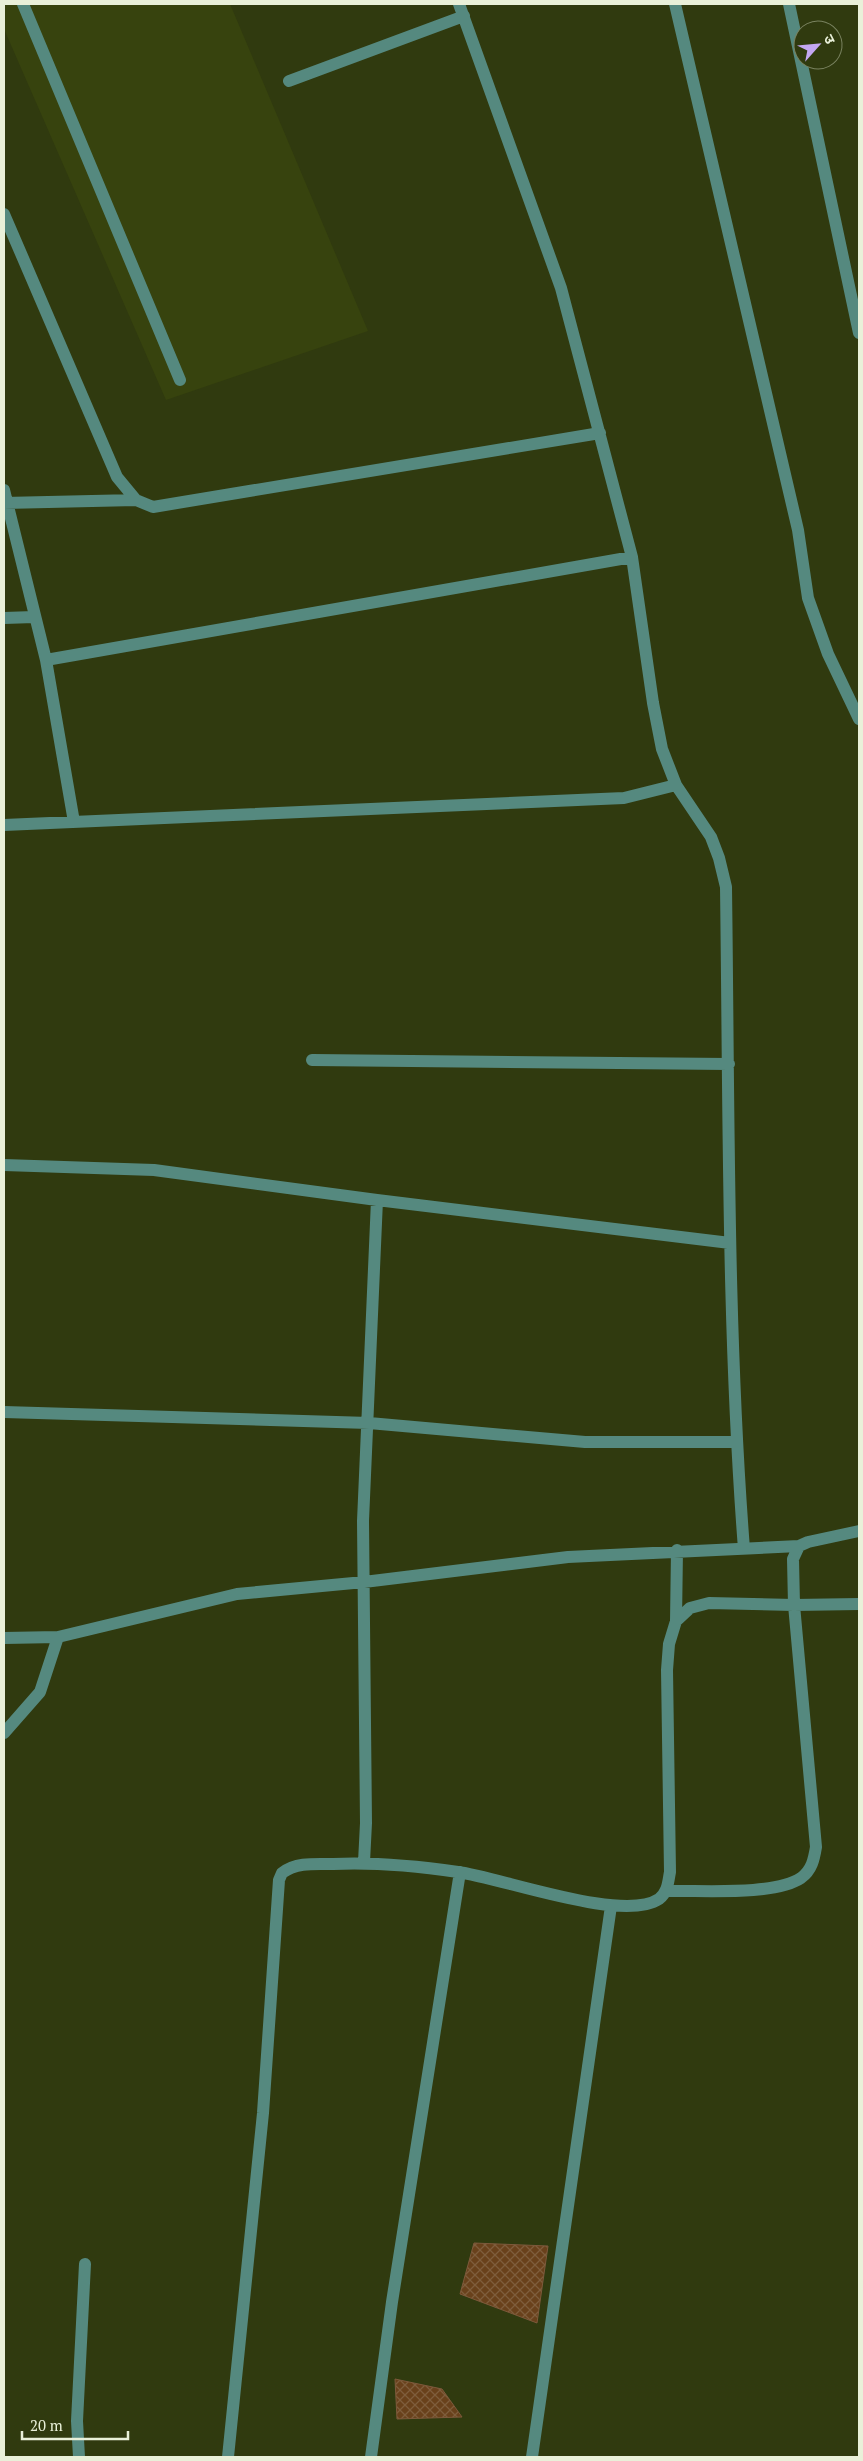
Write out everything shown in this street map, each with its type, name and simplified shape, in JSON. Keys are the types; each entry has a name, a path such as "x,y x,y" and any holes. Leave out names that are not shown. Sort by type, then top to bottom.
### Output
{"street":[{"path":"23,4 180,380"},
{"path":"675,4 798,530 808,598 828,654 859,719"},
{"path":"789,4 859,333"},
{"path":"289,81 462,10 561,288 632,557 653,702 662,748 676,785 711,837 723,871 726,888 730,1243 736,1442 744,1549"},
{"path":"4,214 117,477 136,500"},
{"path":"6,503 136,500 153,507 600,433"},
{"path":"4,490 46,660 74,822"},
{"path":"46,660 632,557"},
{"path":"4,618 34,617"},
{"path":"4,825 624,798 676,785"},
{"path":"312,1060 729,1064"},
{"path":"4,1165 154,1170 377,1200 730,1243"},
{"path":"364,1862 366,1824 363,1522 369,1423 377,1200"},
{"path":"4,1412 369,1423 585,1442 736,1442"},
{"path":"4,1638 58,1637 237,1594 364,1582 568,1557 677,1550 800,1546 808,1542 859,1531"},
{"path":"667,1891 766,1889 784,1886 802,1877 813,1865 816,1847 794,1605 793,1558 800,1546"},
{"path":"228,2457 263,2113 279,1880 282,1873 300,1865 364,1862 460,1872 611,1906 650,1903 659,1899 667,1891 670,1872 667,1670 668,1644 676,1621 677,1550"},
{"path":"676,1621 690,1608 709,1603 859,1604"},
{"path":"4,1733 40,1692 58,1637"},
{"path":"371,2457 392,2302 460,1872"},
{"path":"532,2457 611,1906"},
{"path":"79,2457 78,2421 85,2264"}],"shaded area":[{"path":"4,4 230,4 368,331 166,400 4,29"}],"building":[{"path":"474,2243 548,2246 537,2323 460,2294"},
{"path":"395,2379 442,2389 462,2417 397,2419"}]}
